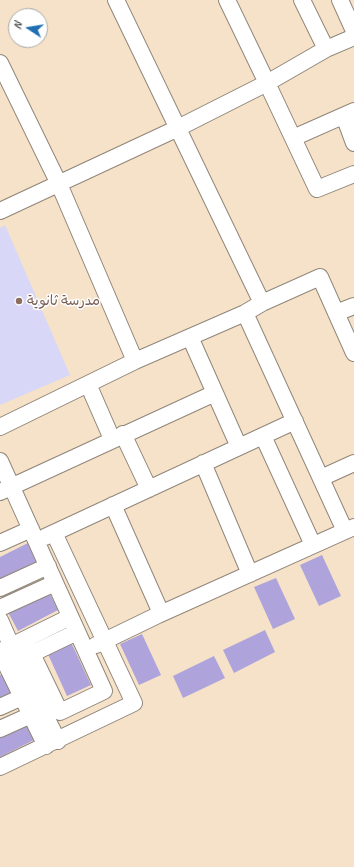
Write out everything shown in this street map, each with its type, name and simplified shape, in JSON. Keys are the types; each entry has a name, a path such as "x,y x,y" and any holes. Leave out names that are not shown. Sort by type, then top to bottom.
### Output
{"street":[{"path":"116,0 176,129 262,303"},
{"path":"227,0 317,189 354,174"},
{"path":"302,0 326,49"},
{"path":"340,0 354,31"},
{"path":"0,210 176,129 267,83 326,49 354,37"},
{"path":"0,63 59,184 135,360"},
{"path":"293,138 349,113 354,143"},
{"path":"0,427 135,360 245,313 262,303 320,278 354,353"},
{"path":"336,313 354,306"},
{"path":"85,650 162,613 349,528 320,478 245,313"},
{"path":"190,337 240,446"},
{"path":"88,384 149,489"},
{"path":"6,489 215,393"},
{"path":"0,543 34,535 54,533 294,421"},
{"path":"263,436 313,545"},
{"path":"0,461 6,489 34,535 104,692 60,712 32,654"},
{"path":"203,463 250,574"},
{"path":"320,478 354,463"},
{"path":"113,505 162,613"},
{"path":"0,768 134,703 54,533"},
{"path":"0,588 48,566"},
{"path":"0,608 55,583"},
{"path":"6,658 70,617"},
{"path":"0,620 6,658 22,697 31,715 52,743"},
{"path":"6,658 32,654 77,632"},
{"path":"6,658 52,743"},
{"path":"0,707 22,697"},
{"path":"0,729 31,715"}],"shaded area":[{"name":"مدرسة ثانوية","path":"5,225 70,375 0,405 0,228"}],"building":[{"path":"28,543 37,562 0,580 0,557"},
{"path":"322,555 341,596 319,606 300,565"},
{"path":"276,578 295,619 273,629 254,587"},
{"path":"49,592 58,610 18,631 8,612"},
{"path":"265,630 275,652 234,673 223,650"},
{"path":"142,634 161,675 139,685 120,644"},
{"path":"71,642 91,685 67,696 47,652"},
{"path":"214,656 225,678 183,698 173,676"},
{"path":"5,673 14,692 0,699 0,675"},
{"path":"25,721 34,740 0,757 0,734"}],"place":[{"name":"مدرسة ثانوية","path":"19,301"}]}
